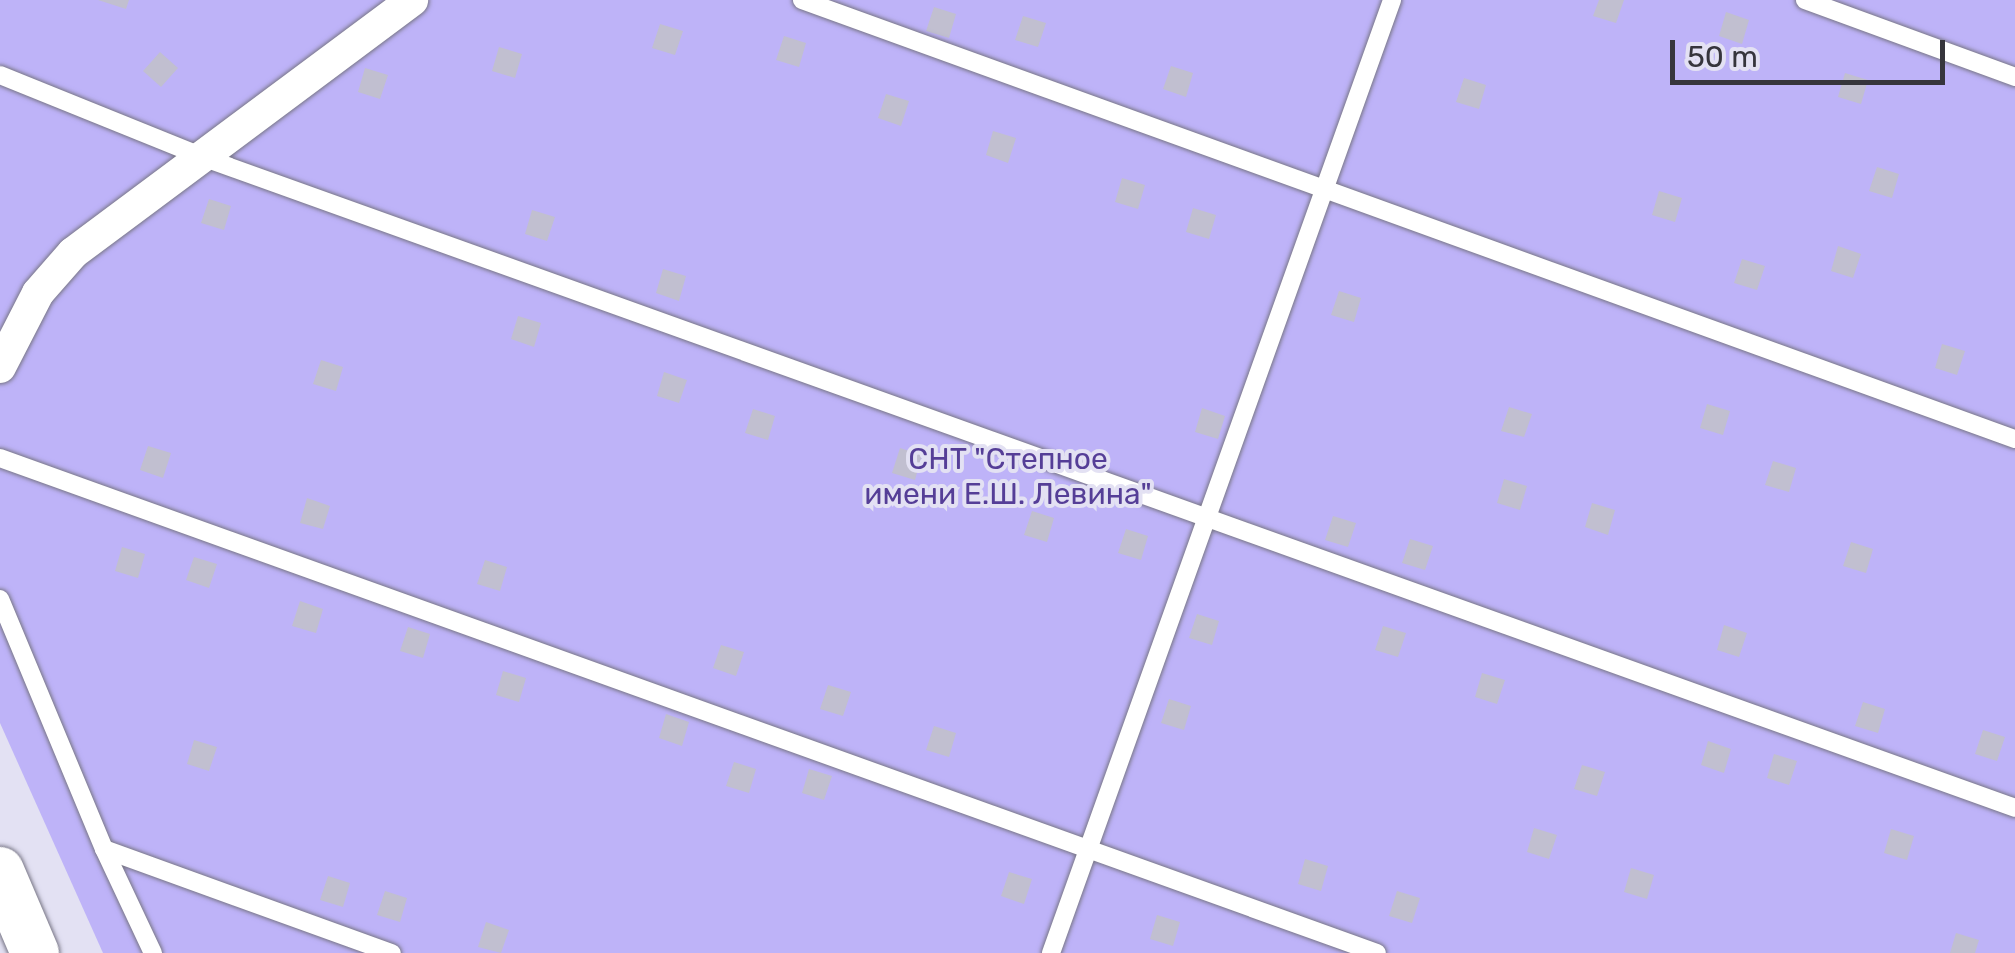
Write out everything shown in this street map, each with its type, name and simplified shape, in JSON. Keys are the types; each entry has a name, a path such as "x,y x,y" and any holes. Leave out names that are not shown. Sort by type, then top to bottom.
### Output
{"street":[{"path":"0,367 38,293 72,253 205,158 412,0"},
{"path":"0,871 35,953"}],"lane":[{"path":"802,0 2015,439"},
{"path":"1050,953 1392,0"},
{"path":"1805,0 2015,77"},
{"path":"0,75 205,158 2015,808"},
{"path":"0,458 1376,953"},
{"path":"0,599 104,849 153,953"},
{"path":"104,849 392,953"}],"green space":[{"name":"СНТ \"Степное имени Е.Ш. Левина\"","path":"0,0 2015,0 2015,953 103,953 0,723"}],"building":[{"path":"98,0 129,0 126,9"},
{"path":"1599,0 1624,0 1616,23 1593,16"},
{"path":"934,7 956,14 949,38 926,31"},
{"path":"1726,12 1749,20 1742,44 1719,36"},
{"path":"1023,16 1046,23 1038,47 1015,40"},
{"path":"660,24 683,31 675,55 652,48"},
{"path":"784,36 806,43 799,67 776,60"},
{"path":"499,47 522,54 515,78 492,71"},
{"path":"160,52 178,68 161,87 143,71"},
{"path":"1171,66 1193,73 1186,97 1163,89"},
{"path":"365,68 388,75 380,99 358,92"},
{"path":"1845,73 1868,80 1861,104 1838,97"},
{"path":"1464,78 1486,85 1479,109 1456,102"},
{"path":"886,94 909,101 901,126 878,118"},
{"path":"993,131 1016,138 1008,163 986,155"},
{"path":"1877,167 1899,174 1892,198 1869,191"},
{"path":"1122,178 1145,185 1138,209 1115,202"},
{"path":"1659,191 1682,198 1675,222 1652,215"},
{"path":"209,199 231,206 224,230 201,223"},
{"path":"1193,208 1216,215 1209,239 1186,232"},
{"path":"532,210 555,217 547,241 525,234"},
{"path":"1838,246 1861,254 1853,278 1831,271"},
{"path":"1742,259 1765,266 1757,290 1734,283"},
{"path":"663,269 686,276 679,301 656,293"},
{"path":"1339,291 1361,298 1354,322 1331,315"},
{"path":"518,316 541,323 534,347 511,339"},
{"path":"1942,344 1965,351 1957,375 1935,368"},
{"path":"321,360 343,367 336,391 313,384"},
{"path":"664,372 687,380 679,403 657,396"},
{"path":"1707,404 1730,411 1723,435 1700,428"},
{"path":"1509,407 1532,414 1524,437 1501,431"},
{"path":"1202,408 1225,416 1218,439 1195,432"},
{"path":"753,409 775,416 768,440 745,433"},
{"path":"148,446 171,453 163,478 140,470"},
{"path":"900,448 922,455 915,480 892,473"},
{"path":"1773,461 1796,468 1789,492 1765,485"},
{"path":"1504,479 1527,486 1520,510 1497,503"},
{"path":"307,498 330,506 323,529 300,523"},
{"path":"1592,503 1615,510 1608,535 1585,527"},
{"path":"1032,511 1054,518 1047,542 1024,535"},
{"path":"1333,516 1356,523 1348,547 1325,540"},
{"path":"1126,529 1148,536 1141,560 1118,553"},
{"path":"1410,539 1433,546 1425,570 1402,563"},
{"path":"1851,542 1873,549 1866,573 1843,566"},
{"path":"122,547 145,554 138,578 115,571"},
{"path":"194,557 217,564 209,588 186,580"},
{"path":"485,560 507,567 500,591 477,584"},
{"path":"300,601 323,609 316,633 292,626"},
{"path":"1197,614 1219,621 1212,645 1189,638"},
{"path":"1724,625 1747,633 1739,657 1717,650"},
{"path":"1383,626 1406,633 1398,657 1375,650"},
{"path":"408,627 430,634 423,658 400,651"},
{"path":"721,645 744,652 736,676 713,668"},
{"path":"503,671 526,678 519,702 496,695"},
{"path":"1482,673 1505,680 1497,704 1475,697"},
{"path":"828,685 851,692 843,716 820,709"},
{"path":"1169,699 1191,706 1184,730 1161,723"},
{"path":"1863,702 1885,709 1878,733 1855,726"},
{"path":"666,714 689,722 682,746 659,738"},
{"path":"934,726 956,733 949,757 926,750"},
{"path":"1983,730 2005,737 1997,761 1975,754"},
{"path":"194,740 217,747 209,771 187,764"},
{"path":"1708,741 1731,749 1724,773 1701,765"},
{"path":"1774,754 1797,761 1789,785 1767,778"},
{"path":"734,762 756,769 749,793 726,786"},
{"path":"1582,765 1605,772 1597,796 1574,789"},
{"path":"809,769 832,776 824,800 802,793"},
{"path":"1534,828 1557,835 1549,859 1527,852"},
{"path":"1891,829 1914,836 1907,860 1884,853"},
{"path":"1305,859 1328,866 1321,891 1298,884"},
{"path":"1631,868 1654,875 1647,899 1624,892"},
{"path":"1009,872 1032,879 1024,904 1001,896"},
{"path":"328,876 350,883 343,907 320,900"},
{"path":"385,891 407,898 400,922 377,915"},
{"path":"1397,891 1420,898 1412,923 1389,916"},
{"path":"1157,915 1180,922 1173,946 1150,939"},
{"path":"486,922 509,930 501,953 478,947"},
{"path":"1956,933 1979,940 1975,953 1950,953"}]}
